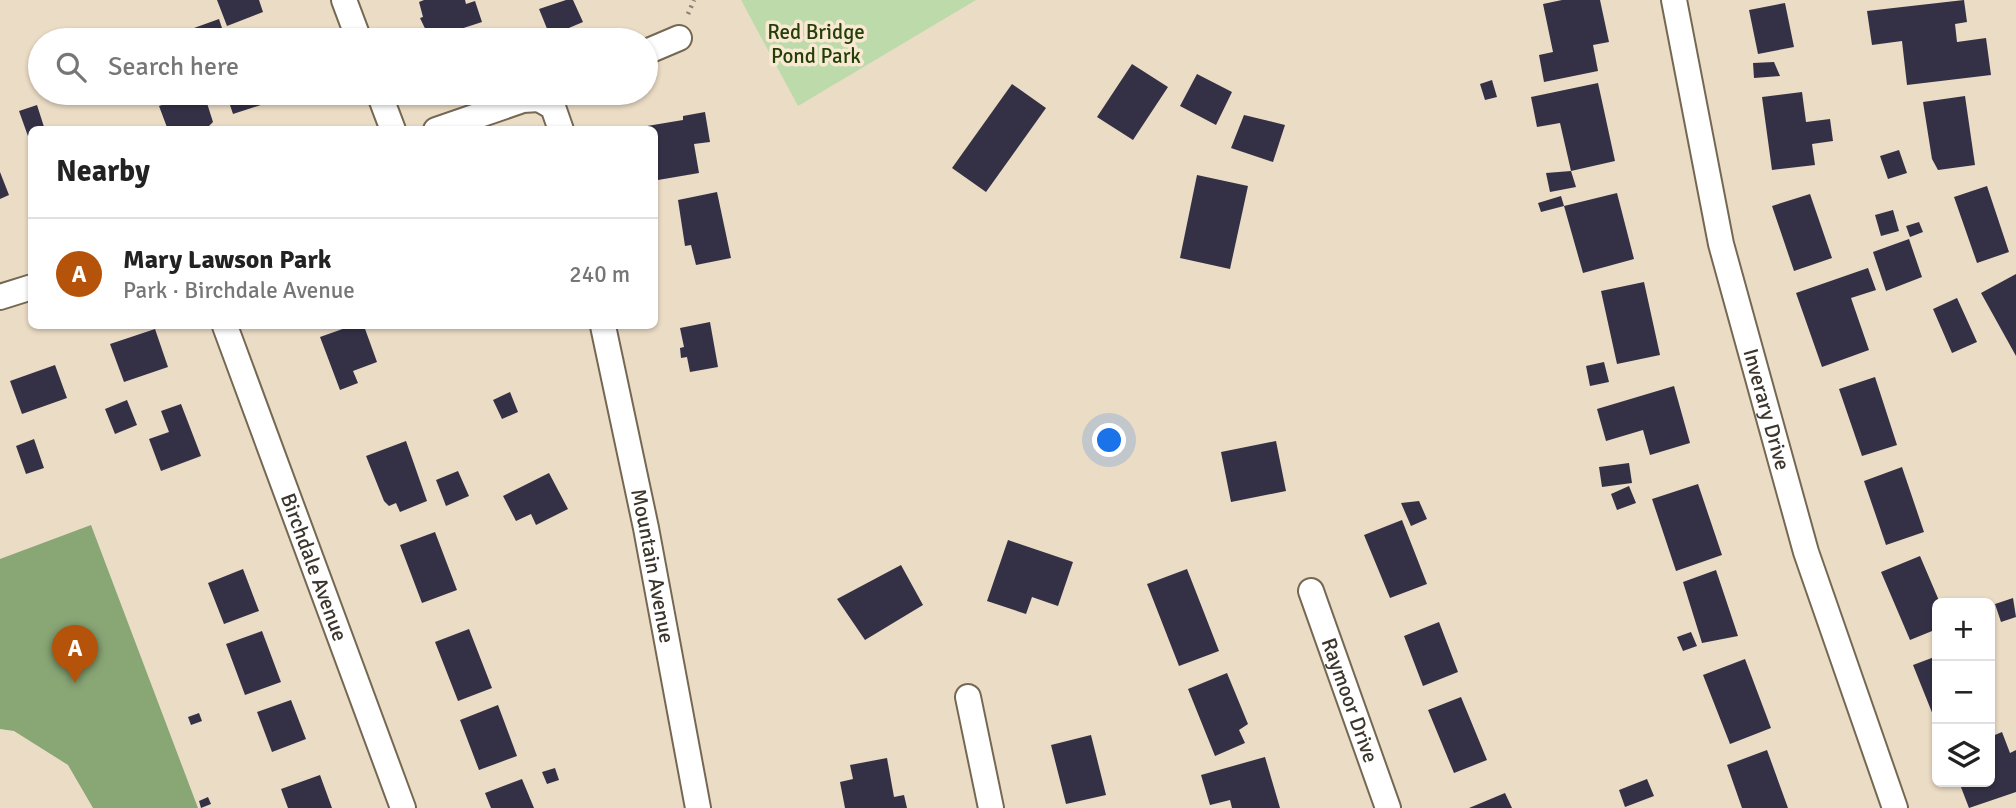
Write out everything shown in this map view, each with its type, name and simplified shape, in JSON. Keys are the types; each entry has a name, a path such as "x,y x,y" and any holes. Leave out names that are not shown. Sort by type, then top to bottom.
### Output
{"street":[{"path":"344,0 354,28"},
{"name":"Inverary Drive","path":"1674,0 1721,244 1806,552 1895,808"},
{"path":"658,47 679,38"},
{"path":"384,105 391,126"},
{"path":"448,126 508,105"},
{"path":"552,105 560,126"},
{"path":"0,297 28,288"},
{"name":"Birchdale Avenue","path":"226,329 403,808"},
{"name":"Mountain Avenue","path":"604,329 646,528 698,808"},
{"name":"Raymoor Drive","path":"1311,591 1388,808"},
{"path":"968,697 991,808"}],"green space":[{"name":"Red Bridge Pond Park","path":"741,0 976,0 798,106"},
{"path":"91,525 198,808 93,808 68,765 14,731 0,729 0,559"}],"building":[{"path":"217,0 259,0 263,12 227,26"},
{"path":"465,0 466,4 475,1 482,22 464,28 425,28 420,18 423,17 419,2"},
{"path":"573,0 583,22 569,28 547,28 539,9"},
{"path":"1562,0 1600,0 1609,42 1593,45 1598,71 1544,82 1539,55 1553,52 1543,4"},
{"path":"1964,0 1967,22 1955,24 1957,42 1986,38 1991,75 1907,85 1902,41 1872,45 1867,11"},
{"path":"1785,3 1794,47 1758,54 1749,10"},
{"path":"219,19 222,28 194,28"},
{"path":"1774,62 1780,76 1754,78 1753,63"},
{"path":"1132,64 1168,87 1133,140 1097,117"},
{"path":"1197,74 1232,92 1216,125 1180,106"},
{"path":"1492,80 1497,97 1485,100 1480,84"},
{"path":"1598,83 1615,161 1571,171 1560,123 1537,127 1531,97"},
{"path":"1012,84 1046,108 986,192 952,168"},
{"path":"1802,92 1806,122 1830,119 1833,141 1812,144 1815,165 1772,170 1762,97"},
{"path":"1965,96 1975,165 1938,170 1932,159 1923,102"},
{"path":"37,105 44,126 28,126 28,136 19,111"},
{"path":"208,105 213,122 209,126 166,126 159,106"},
{"path":"230,105 261,105 233,114"},
{"path":"705,112 710,142 694,144 699,173 658,180 658,126 647,126 683,120 683,116"},
{"path":"1244,115 1285,125 1273,162 1231,148"},
{"path":"1899,150 1907,173 1888,179 1880,156"},
{"path":"1571,171 1576,187 1550,192 1546,173"},
{"path":"0,172 9,195 0,199"},
{"path":"1197,175 1248,186 1230,269 1180,258"},
{"path":"1987,186 2009,252 1977,263 1954,197"},
{"path":"717,192 731,258 696,265 691,245 685,246 678,200"},
{"path":"1617,193 1634,259 1583,273 1564,206"},
{"path":"1810,194 1832,258 1794,271 1772,206"},
{"path":"1561,196 1564,206 1541,212 1538,203"},
{"path":"1893,210 1899,231 1881,236 1875,215"},
{"path":"1919,222 1923,232 1910,237 1906,226"},
{"path":"1909,239 1922,277 1886,291 1873,252"},
{"path":"1868,268 1876,290 1851,298 1869,350 1822,367 1796,293"},
{"path":"2016,274 2016,356 1981,293"},
{"path":"1644,282 1660,355 1617,364 1601,291"},
{"path":"1957,298 1977,342 1952,353 1933,309"},
{"path":"710,322 718,367 690,372 687,357 681,358 680,348 684,347 680,328"},
{"path":"155,329 168,367 124,382 110,344"},
{"path":"343,329 365,329 377,362 353,371 358,383 340,390 320,337"},
{"path":"1604,362 1609,382 1590,386 1586,366"},
{"path":"55,365 67,398 22,414 10,381"},
{"path":"1875,377 1897,445 1862,456 1839,389"},
{"path":"1674,386 1690,443 1650,455 1643,430 1606,441 1597,409"},
{"path":"510,392 518,412 502,419 493,400"},
{"path":"127,400 137,425 115,434 105,409"},
{"path":"181,404 201,456 161,471 149,439 169,432 161,411"},
{"path":"34,439 44,468 26,474 16,446"},
{"path":"406,441 427,501 400,512 396,503 389,506 384,501 366,456"},
{"path":"1276,441 1286,491 1231,502 1221,452"},
{"path":"1629,463 1632,483 1602,487 1599,467"},
{"path":"1902,467 1924,532 1886,545 1864,481"},
{"path":"458,471 469,496 446,506 436,480"},
{"path":"549,473 568,509 536,525 531,514 516,521 503,496"},
{"path":"1698,484 1722,555 1676,571 1652,499"},
{"path":"1629,486 1636,503 1617,510 1611,494"},
{"path":"1419,501 1427,519 1411,526 1401,503"},
{"path":"1402,520 1427,584 1390,598 1364,535"},
{"path":"435,532 457,590 422,603 400,545"},
{"path":"1008,540 1073,562 1058,606 1032,597 1026,614 987,601"},
{"path":"1920,556 1938,598 1932,598 1932,631 1910,640 1881,572"},
{"path":"901,565 923,605 865,640 837,599"},
{"path":"243,569 259,611 224,624 208,583"},
{"path":"1187,569 1219,651 1179,666 1147,584"},
{"path":"1716,570 1738,636 1702,643 1683,582"},
{"path":"2013,598 2016,617 2001,622 1995,604"},
{"path":"1439,622 1458,672 1423,686 1404,636"},
{"path":"469,629 492,688 458,701 435,642"},
{"path":"262,631 281,682 245,695 226,644"},
{"path":"1691,632 1697,646 1683,651 1677,637"},
{"path":"1932,658 1932,712 1913,665"},
{"path":"1745,659 1771,728 1730,744 1703,675"},
{"path":"1227,673 1248,724 1239,730 1245,743 1215,756 1188,689"},
{"path":"1461,697 1487,760 1454,773 1428,710"},
{"path":"291,700 306,739 272,752 257,712"},
{"path":"498,705 517,756 479,770 460,720"},
{"path":"199,713 202,721 191,725 188,717"},
{"path":"2002,732 2010,753 2016,750 2016,792 1969,808 1961,787 1995,787 1995,735"},
{"path":"1091,735 1106,795 1066,804 1051,745"},
{"path":"1767,750 1788,808 1742,808 1727,765"},
{"path":"1265,757 1280,808 1232,808 1230,800 1210,805 1201,775"},
{"path":"887,758 894,797 904,795 907,808 845,808 840,782 853,779 850,765"},
{"path":"555,768 559,780 547,784 542,772"},
{"path":"320,775 332,808 288,808 281,789"},
{"path":"522,779 534,808 491,808 485,793"},
{"path":"1647,779 1654,796 1625,807 1619,790"},
{"path":"1505,793 1512,808 1469,808"},
{"path":"208,797 211,804 201,808 199,801"}],"place":[{"name":"Mary Lawson Park","path":"75,683"}]}
